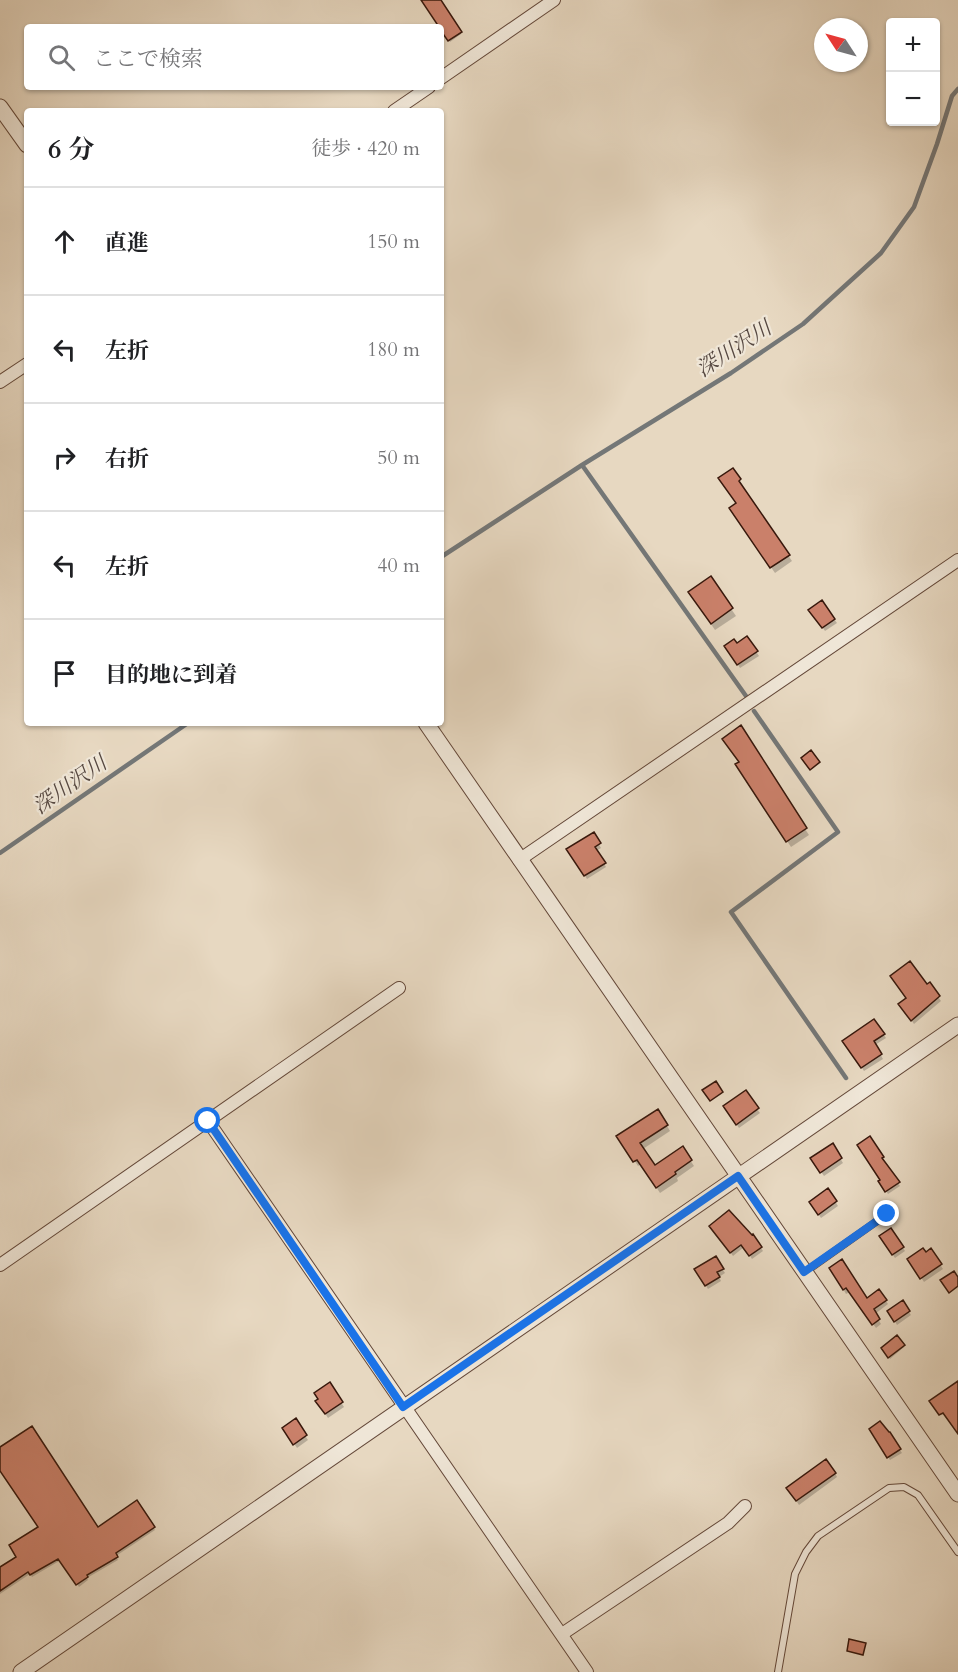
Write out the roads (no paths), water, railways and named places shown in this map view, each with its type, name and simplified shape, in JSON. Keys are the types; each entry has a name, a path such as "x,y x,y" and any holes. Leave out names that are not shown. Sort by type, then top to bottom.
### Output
{"street":[{"path":"444,76 554,0"},
{"path":"398,108 425,90"},
{"path":"0,107 24,141"},
{"path":"0,382 24,366"},
{"path":"519,860 958,560"},
{"path":"428,726 958,1494"},
{"path":"0,1265 399,988"},
{"path":"21,1672 958,1025"},
{"path":"208,1121 587,1672"},
{"path":"562,1634 728,1523 745,1506"}],"lane":[{"path":"804,1272 887,1214"},
{"path":"777,1672 795,1574 806,1551 818,1536 889,1488 904,1487 918,1495 958,1552"}],"waterway":[{"name":"深川沢川","path":"444,555 582,465 731,373 803,324 881,253 914,207 952,96 958,89"},
{"path":"582,465 746,696"},
{"path":"754,711 838,832 731,912 846,1078"},
{"name":"深川沢川","path":"0,853 184,726"}]}
